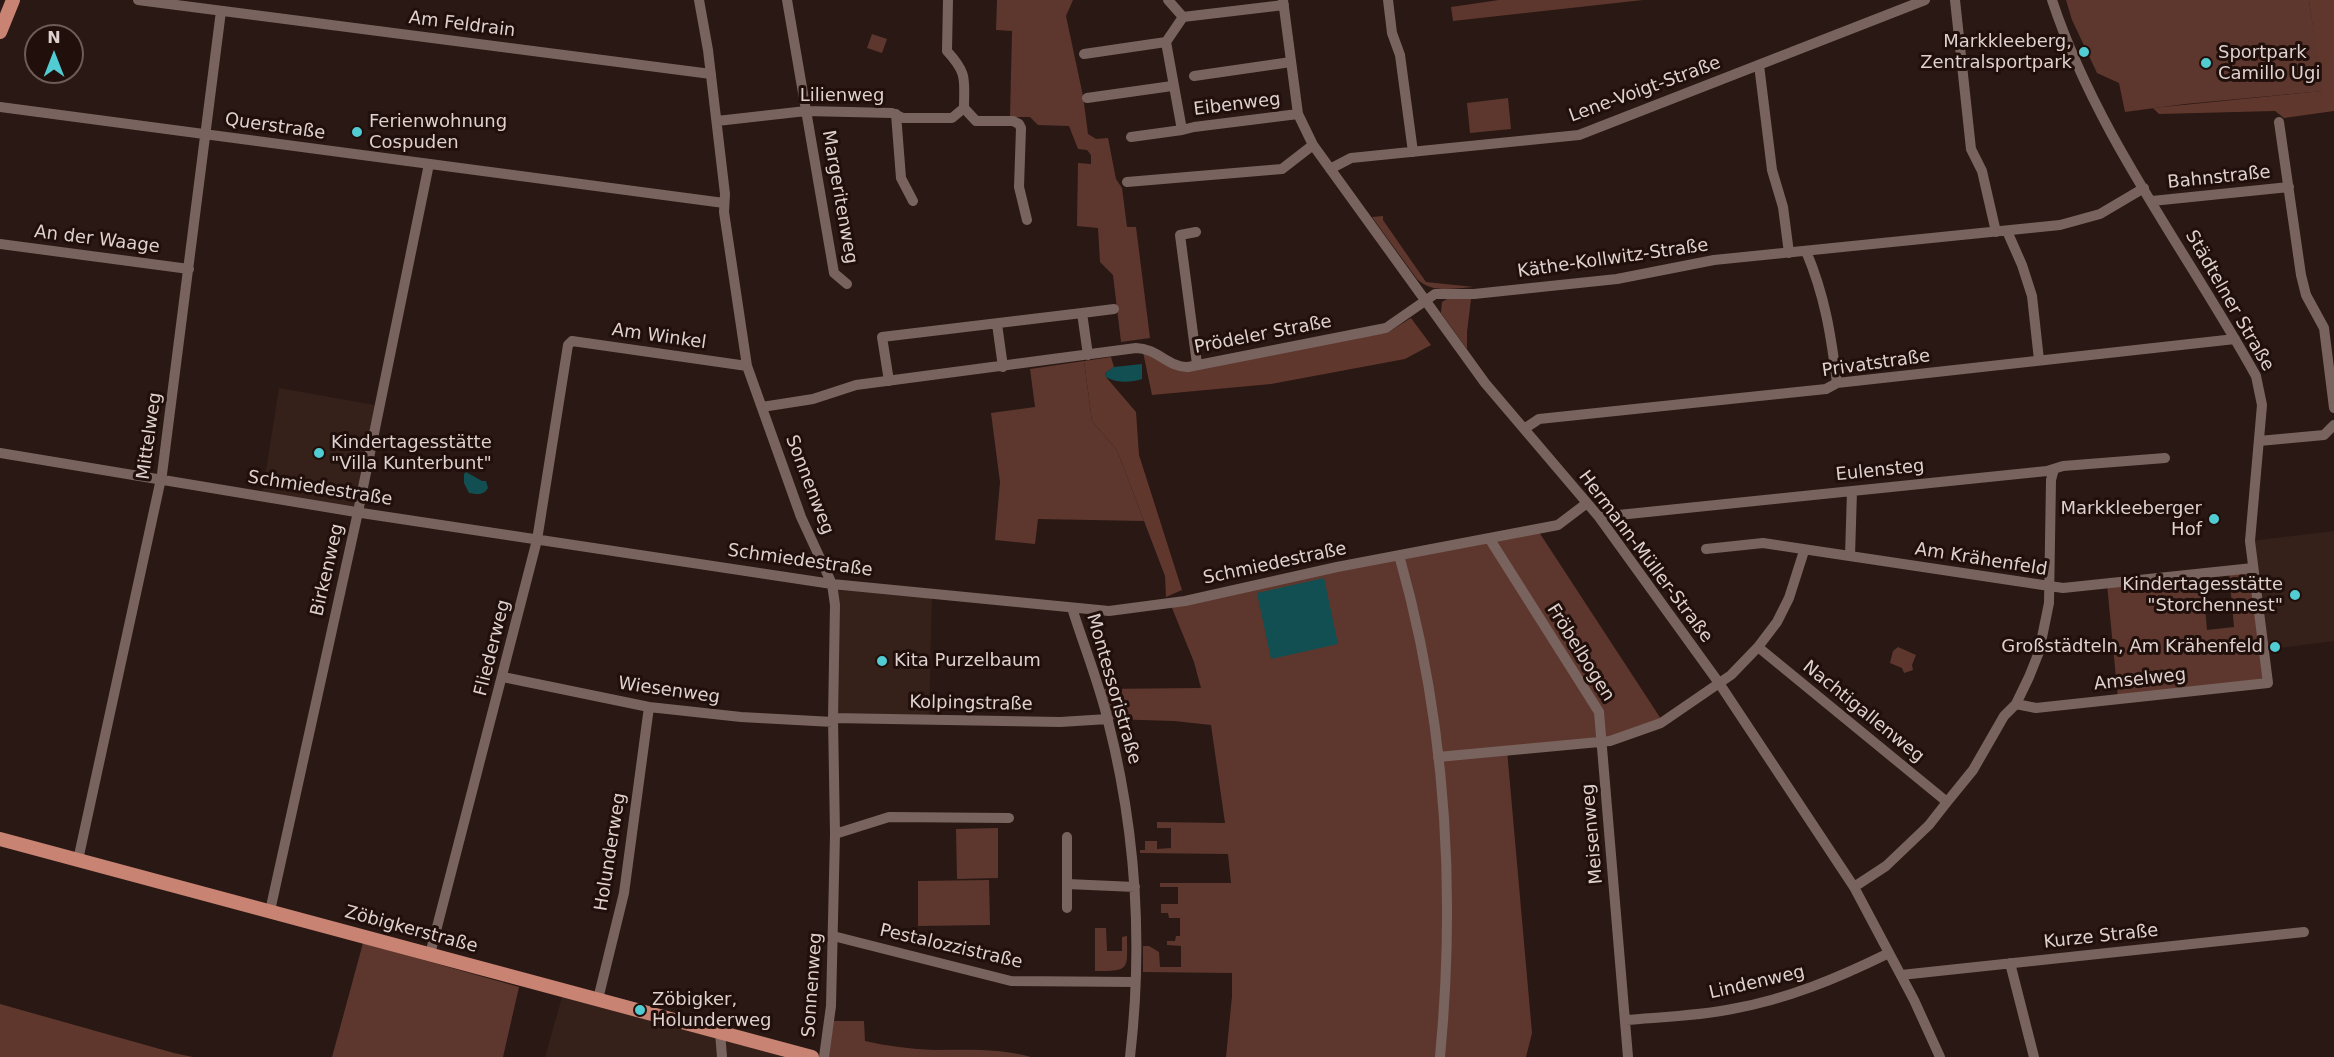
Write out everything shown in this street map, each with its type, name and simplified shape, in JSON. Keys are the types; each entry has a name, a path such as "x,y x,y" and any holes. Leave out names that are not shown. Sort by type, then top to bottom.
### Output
{"main road":[{"path":"0,32 13,0"},
{"name":"Zöbigkerstraße","path":"0,839 812,1057"}],"street":[{"name":"Am Feldrain","path":"138,0 711,74"},
{"name":"Sonnenweg","path":"699,0 717,121 725,194 724,212 747,366 801,517 832,584 835,605 833,936 831,1006 824,1057"},
{"name":"Margeritenweg","path":"787,0 834,273 847,284"},
{"path":"948,0 947,51 960,66 964,75 964,108 976,121 1013,121 1021,128 1019,187 1027,220"},
{"path":"1168,0 1183,17"},
{"path":"1388,0 1392,33 1400,55 1413,152"},
{"name":"Lene-Voigt-Straße","path":"1330,169 1351,158 1579,135 1925,0"},
{"path":"1955,0 1971,149 1982,171 2002,232 2022,265 2032,297 2039,360"},
{"name":"Städtelner Straße","path":"2052,0 2066,42 2091,98 2256,376 2262,405 2251,528 2253,568 2268,682"},
{"path":"1084,54 1166,42 1183,17 1283,3"},
{"name":"Hermann-Müller-Straße","path":"1283,3 1298,114 1313,145 1485,383 1599,517 1719,682 1854,887 1901,975 1940,1057"},
{"name":"Mittelweg","path":"78,860 162,479 221,11"},
{"name":"Eibenweg","path":"1166,42 1172,86 1182,130"},
{"path":"1194,76 1291,62"},
{"path":"1759,65 1772,170 1783,207 1789,253"},
{"name":"Eibenweg","path":"1087,98 1172,86"},
{"name":"Querstraße","path":"0,107 724,203"},
{"name":"Lilienweg","path":"717,121 806,111 952,118 964,108"},
{"path":"896,114 901,178 913,201"},
{"name":"Eibenweg","path":"1131,138 1194,127 1298,114"},
{"name":"Bahnstraße","path":"2279,122 2301,275 2306,295 2324,328 2334,408"},
{"path":"1127,182 1282,169 1313,145"},
{"name":"Birkenweg","path":"270,911 358,512 429,164"},
{"name":"Käthe-Kollwitz-Straße","path":"1425,300 1435,294 1474,294 1617,279 1714,261 2002,232 2082,220 2100,214 2144,188"},
{"name":"Bahnstraße","path":"2152,201 2289,188"},
{"path":"1196,232 1180,235 1197,364"},
{"name":"An der Waage","path":"0,244 189,269"},
{"path":"1806,251 1823,296 1830,327 1837,383"},
{"name":"Prödeler Straße","path":"762,407 813,399 856,385 1146,348 1183,367 1386,328 1425,300"},
{"path":"889,381 882,337 1114,309"},
{"path":"1082,313 1088,355"},
{"path":"997,324 1003,367"},
{"name":"Privatstraße","path":"1524,429 1539,419 1828,389 1837,383 2235,339"},
{"name":"Am Winkel","path":"568,345 572,341 747,366"},
{"name":"Fliederweg","path":"430,954 537,540 568,345"},
{"path":"2259,441 2324,435 2334,425"},
{"name":"Schmiedestraße","path":"0,453 358,512 832,584 1109,611 1185,601 1399,555 1558,525 1587,503"},
{"name":"Eulensteg","path":"1599,517 2054,469 2063,466 2165,458"},
{"path":"1854,887 1886,866 1929,825 1973,770 2004,716 2016,704 2039,651 2047,614 2052,508 2051,480 2054,469"},
{"path":"1850,556 1852,491"},
{"name":"Fröbelbogen","path":"1489,538 1599,712 1601,742"},
{"name":"Am Krähenfeld","path":"1706,549 1763,543 1804,551 2063,588 2253,568"},
{"path":"1438,757 1601,742 1614,740 1661,723 1731,675 1758,647 1786,604 1804,551"},
{"path":"1399,555 1423,654 1438,757 1446,847 1446,980 1440,1057"},
{"name":"Montessoristraße","path":"1072,608 1108,719 1123,788 1135,887 1135,982 1130,1057"},
{"name":"Nachtigallenweg","path":"1758,647 1947,802"},
{"name":"Wiesenweg","path":"503,677 649,708 741,717 833,720"},
{"name":"Amselweg","path":"2016,704 2036,708 2268,682"},
{"name":"Holunderweg","path":"598,999 624,893 649,708"},
{"name":"Kolpingstraße","path":"833,720 1060,722 1108,719"},
{"name":"Meisenweg","path":"1601,742 1628,1057"},
{"path":"835,834 890,817 1009,818"},
{"path":"1067,837 1067,908"},
{"path":"1067,884 1135,887"},
{"name":"Kurze Straße","path":"1901,975 2304,932"},
{"name":"Pestalozzistraße","path":"833,936 1011,981 1135,982"},
{"name":"Lindenweg","path":"1626,1020 1730,1010 1758,1004 1838,978 1889,953"},
{"path":"2010,963 2034,1057"},
{"path":"720,1032 722,1057"}],"shaded area":[{"path":"997,0 1073,0 1066,16 1083,96 1088,134 1096,139 1108,138 1116,179 1122,188 1127,227 1136,227 1150,338 1121,342 1113,275 1100,262 1098,228 1077,226 1078,163 1091,164 1091,155 1087,150 1078,149 1069,126 1038,125 1030,117 1010,117 1012,31 996,30"},
{"path":"1499,0 1643,0 1453,21 1451,7"},
{"name":"Sportpark Camillo Ugi","path":"2066,0 2309,0 2323,91 2125,112 2119,83 2097,73 2072,20"},
{"path":"2309,0 2334,0 2334,111 2284,118 2275,111 2159,114 2153,108 2322,91"},
{"path":"872,34 887,39 882,53 867,48"},
{"path":"1508,98 1511,129 1470,133 1467,103"},
{"path":"1383,216 1383,220 1426,282 1474,287 1451,289 1423,284 1372,217"},
{"path":"1447,299 1471,299 1467,349 1441,313 1442,302"},
{"path":"1411,318 1431,345 1405,359 1271,384 1152,395 1143,352 1172,368 1387,333"},
{"path":"1111,357 1114,367 1105,373 1106,377 1136,412 1139,455 1182,590 1166,597 1165,576 1117,450 1092,421 1084,361"},
{"path":"1084,361 1092,421 1117,450 1144,521 1038,519 1035,544 995,540 1000,482 991,413 1035,407 1030,369"},
{"name":"Kindertagesstätte \"Villa Kunterbunt\"","path":"279,388 380,406 358,512 262,496"},
{"path":"1537,529 1663,722 1610,741 1507,750 1532,1033 1526,1057 1226,1057 1232,973 1143,972 1143,946 1149,946 1159,952 1160,967 1181,967 1181,946 1167,945 1167,941 1175,941 1176,936 1180,936 1180,918 1169,918 1168,913 1161,913 1161,904 1178,904 1178,887 1160,887 1160,883 1231,883 1228,854 1140,853 1140,850 1145,850 1145,841 1157,841 1157,849 1171,848 1171,828 1157,828 1157,822 1225,823 1211,725 1174,721 1108,719 1099,689 1201,688 1194,662 1170,603"},
{"name":"Kindertagesstätte \"Storchennest\"","path":"2334,531 2334,641 2264,650 2250,541"},
{"path":"2253,568 2268,683 2118,699 2107,584 2202,573 2207,630 2234,627 2229,571"},
{"name":"Kita Purzelbaum","path":"832,584 932,594 929,719 833,718"},
{"path":"1898,647 1916,655 1912,665 1913,670 1904,673 1902,668 1890,663 1893,651"},
{"path":"998,828 998,878 957,879 956,829"},
{"path":"989,880 990,925 918,926 918,881"},
{"path":"1095,928 1106,928 1107,951 1122,951 1122,937 1127,936 1126,962 1121,969 1095,971"},
{"path":"363,943 519,987 503,1057 332,1057"},
{"path":"564,990 812,1057 545,1057"},
{"path":"0,1004 174,1053 193,1057 0,1057"},
{"path":"829,1021 864,1021 865,1041 925,1050 995,1051 1031,1057 824,1057"}],"water":[{"path":"1142,364 1142,379 1124,382 1106,377 1105,373 1114,367"},
{"path":"466,472 486,481 488,488 486,491 480,494 469,493 464,483"},
{"path":"1324,578 1338,644 1271,659 1257,593"}],"place":[{"name":"Markkleeberg, Zentralsportpark","path":"2084,52"},
{"name":"Sportpark Camillo Ugi","path":"2206,63"},
{"name":"Ferienwohnung Cospuden","path":"357,132"},
{"name":"Kindertagesstätte \"Villa Kunterbunt\"","path":"319,453"},
{"name":"Markkleeberger Hof","path":"2214,519"},
{"name":"Kindertagesstätte \"Storchennest\"","path":"2295,595"},
{"name":"Großstädteln, Am Krähenfeld","path":"2275,647"},
{"name":"Kita Purzelbaum","path":"882,661"},
{"name":"Zöbigker, Holunderweg","path":"640,1010"}]}
